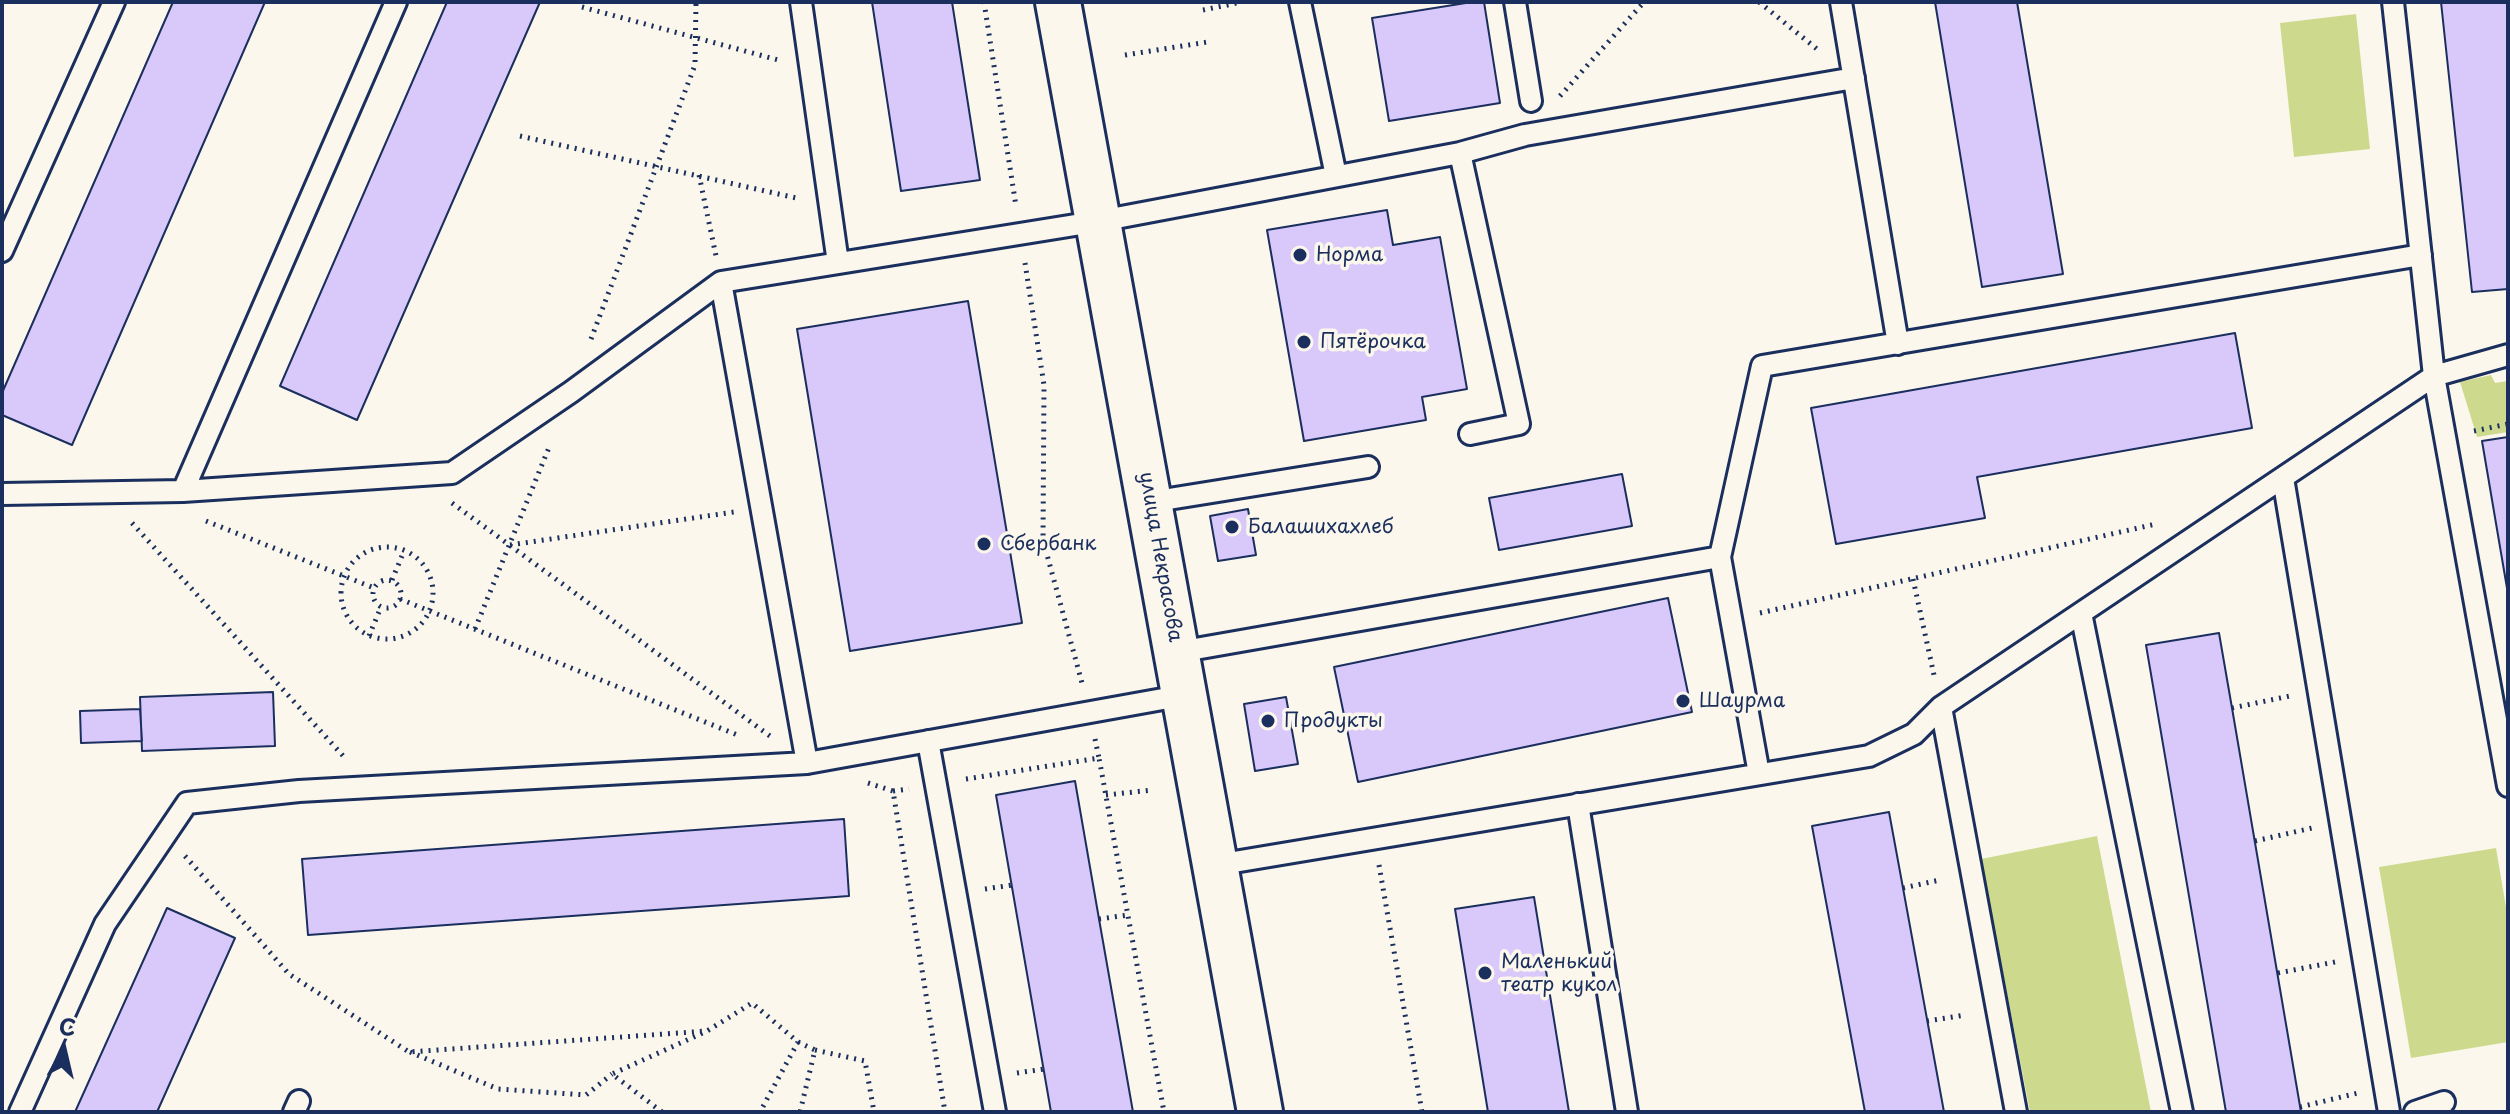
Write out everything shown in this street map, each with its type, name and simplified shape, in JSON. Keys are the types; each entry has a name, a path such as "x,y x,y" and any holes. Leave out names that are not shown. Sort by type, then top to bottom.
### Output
{"street":[{"name":"улица Некрасова","path":"1058,2 1260,1112"}],"lane":[{"path":"2,251 114,2"},
{"path":"183,491 396,2"},
{"path":"801,2 838,263"},
{"path":"1300,2 1336,176"},
{"path":"1515,2 1531,101"},
{"path":"1841,2 1898,344"},
{"path":"2393,2 2434,376 2508,786"},
{"path":"2,494 183,491 452,473 571,392 721,282 1100,221 1460,153 1525,135 1854,78"},
{"path":"1460,153 1519,424 1470,434"},
{"path":"1759,774 1720,557 1762,366 2421,255"},
{"path":"721,282 807,763"},
{"path":"1216,865 1869,756 1914,734 1941,707 2434,376 2508,355"},
{"path":"1150,502 1368,467"},
{"path":"2283,478 2389,1112"},
{"path":"1178,652 1720,557"},
{"path":"2081,613 2182,1112"},
{"path":"20,1112 105,924 187,803 372,788 807,763 1185,695"},
{"path":"1941,707 2016,1112"},
{"path":"928,741 995,1112"},
{"path":"1578,804 1627,1112"},
{"path":"2415,1112 2444,1102"}],"path":[{"path":"475,629 571,392 695,65 696,2"},
{"path":"984,2 1044,385 1043,540 1090,712 1164,1112"},
{"path":"1203,10 1242,2"},
{"path":"1525,135 1644,2"},
{"path":"1759,2 1854,78"},
{"path":"582,7 810,68"},
{"path":"1125,55 1208,42"},
{"path":"520,136 830,206"},
{"path":"699,175 721,282"},
{"path":"447,499 807,763 893,791 1099,758"},
{"path":"509,545 762,508"},
{"path":"123,513 372,788"},
{"path":"202,519 374,588"},
{"path":"1731,620 2168,521"},
{"path":"386,547 404,551 419,561 429,575 433,593 430,611 420,626 405,636 387,640 369,636 354,627 344,611 340,594 344,576 354,561 368,551 386,547"},
{"path":"392,580 404,551"},
{"path":"1913,579 1941,707"},
{"path":"381,580 392,580 400,588 400,599 392,607 381,607 374,599 374,588 381,580"},
{"path":"400,599 749,740"},
{"path":"369,636 381,607"},
{"path":"2232,708 2318,690"},
{"path":"1106,795 1152,790"},
{"path":"893,791 945,1112"},
{"path":"2255,841 2340,822"},
{"path":"166,834 289,974 409,1052 498,1089 586,1095 612,1074 707,1031 752,1003 798,1042 815,1050 865,1061 874,1112"},
{"path":"1374,839 1422,1112"},
{"path":"1903,888 1940,880"},
{"path":"1099,919 1128,915"},
{"path":"2278,973 2363,956"},
{"path":"1927,1021 1965,1015"},
{"path":"409,1052 707,1031"},
{"path":"760,1112 798,1042"},
{"path":"800,1112 815,1050"},
{"path":"612,1074 662,1112"},
{"path":"2300,1107 2385,1087"}],"green space":[{"path":"2356,14 2370,149 2294,157 2280,23"},
{"path":"2491,375 2495,383 2508,381 2508,432 2477,437 2460,382"},
{"path":"2097,836 2151,1112 2030,1112 1981,859"},
{"path":"2496,848 2508,919 2508,1042 2411,1058 2379,867"}],"building":[{"path":"173,2 265,2 72,445 2,415 2,393"},
{"path":"447,2 540,2 357,420 280,386"},
{"path":"872,2 952,2 980,180 901,191"},
{"path":"1484,2 1500,103 1389,121 1372,18"},
{"path":"1935,2 2017,2 2063,274 1982,287"},
{"path":"2441,2 2508,2 2508,289 2472,292"},
{"path":"1387,210 1393,245 1440,237 1467,389 1422,397 1426,420 1304,441 1267,230"},
{"path":"968,301 1022,623 850,651 797,329"},
{"path":"2235,333 2252,428 1977,477 1985,518 1836,544 1811,408"},
{"path":"2508,437 2508,594 2482,441"},
{"path":"1622,474 1632,526 1499,550 1489,498"},
{"name":"Балашихахлеб","path":"1248,509 1256,555 1218,561 1210,516"},
{"path":"1668,598 1692,712 1358,782 1334,667"},
{"path":"2219,633 2301,1112 2226,1112 2146,645"},
{"path":"273,692 275,746 142,751 140,697"},
{"name":"Продукты","path":"1286,697 1298,764 1255,771 1244,704"},
{"path":"140,709 142,741 81,743 80,711"},
{"path":"1075,781 1133,1112 1051,1112 996,795"},
{"path":"1889,812 1944,1112 1865,1112 1812,826"},
{"path":"844,819 849,896 308,935 302,859"},
{"path":"1534,897 1569,1112 1488,1112 1455,909"},
{"path":"167,908 235,938 157,1112 75,1112"}],"place":[{"name":"Норма","path":"1300,255"},
{"name":"Пятёрочка","path":"1304,342"},
{"name":"Балашихахлеб","path":"1232,527"},
{"name":"Сбербанк","path":"984,544"},
{"name":"Шаурма","path":"1683,701"},
{"name":"Продукты","path":"1268,721"},
{"name":"Маленький театр кукол","path":"1485,973"}]}
